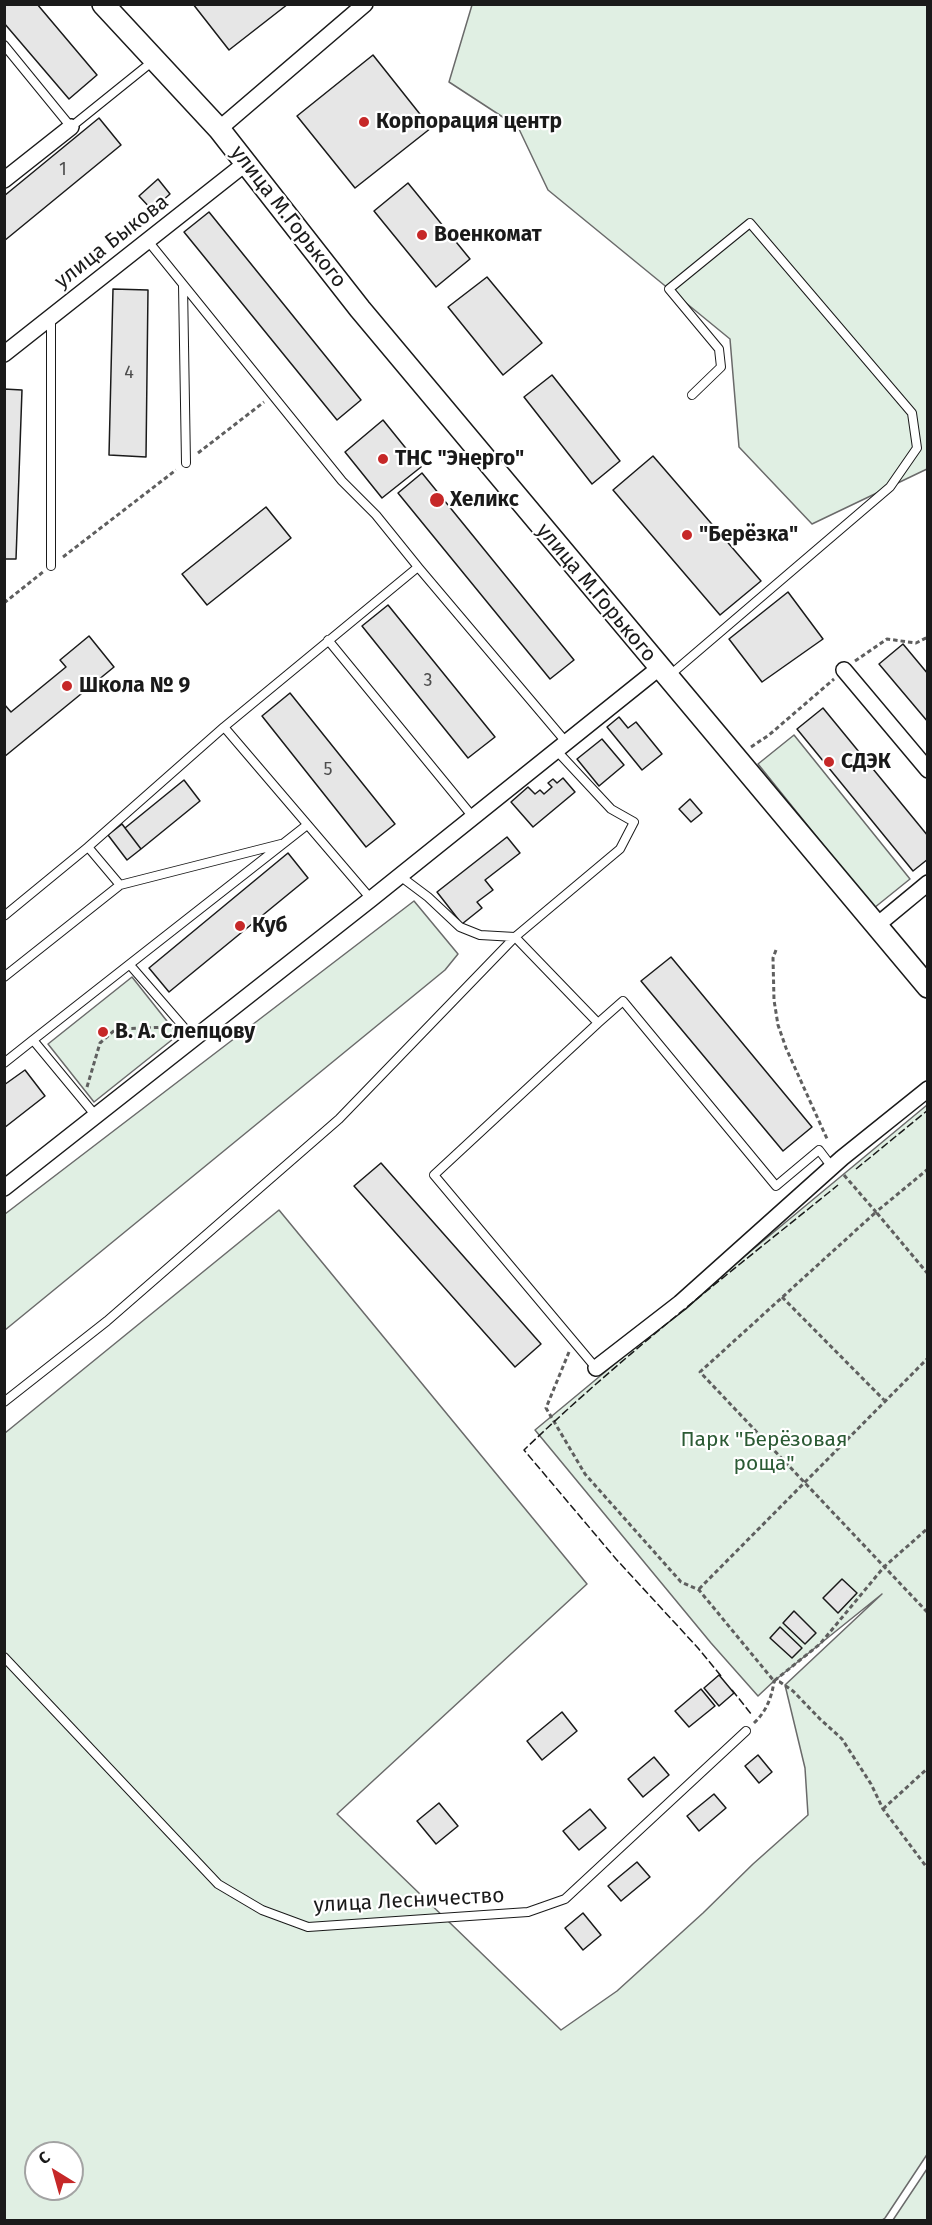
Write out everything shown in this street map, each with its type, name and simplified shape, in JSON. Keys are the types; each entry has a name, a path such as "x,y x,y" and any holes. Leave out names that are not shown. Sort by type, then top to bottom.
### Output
{"main road":[{"name":"улица М.Горького","path":"104,4 219,129 360,309 927,987"}],"street":[{"path":"219,129 364,4"},
{"path":"4,180 71,128"},
{"name":"улица Быкова","path":"4,354 246,163"},
{"path":"844,670 927,770"},
{"path":"4,1188 561,746 663,673"},
{"path":"876,926 927,883"},
{"path":"596,1368 680,1303 837,1163 927,1089"}],"lane":[{"path":"4,45 71,128 155,60"},
{"path":"663,673 890,487 917,448 912,413 750,223 669,289 719,349 721,367 692,395"},
{"path":"4,1402 107,1321 339,1119 515,937 620,849 634,822 611,809 376,515 342,481 148,241"},
{"path":"183,285 186,463"},
{"path":"51,318 51,566"},
{"path":"4,915 88,847 224,727 418,567"},
{"path":"328,640 474,817"},
{"path":"224,727 371,899"},
{"path":"4,1063 307,825"},
{"path":"4,977 120,885 285,843"},
{"path":"88,847 120,885"},
{"path":"400,876 428,897 460,927 480,935 515,937 598,1023"},
{"path":"130,964 194,1039"},
{"path":"596,1368 434,1175 623,1001 776,1185 819,1150 837,1163"},
{"path":"33,1040 96,1116"},
{"name":"улица Лесничество","path":"4,1657 218,1884 262,1910 308,1927 528,1912 565,1899 746,1731"}],"path":[{"path":"4,603 273,396"},
{"path":"734,758 769,735 844,670 887,639 916,643 927,638"},
{"path":"776,950 773,958 774,1000 778,1025 837,1163 844,1175 927,1274"},
{"path":"83,1100 100,1043 116,1029 183,1026"},
{"path":"927,1169 876,1212 700,1372 927,1612"},
{"path":"782,1297 884,1400"},
{"path":"573,1342 546,1408 585,1474 681,1582 699,1590 774,1681 793,1691 838,1734 871,1784 884,1809 927,1869"},
{"path":"699,1590 927,1358"},
{"path":"746,1731 763,1714 773,1691 774,1681 820,1644 884,1568 927,1528"},
{"path":"884,1809 927,1767"}],"green space":[{"path":"472,5 927,5 927,469 812,524 739,447 730,339 548,190 518,127 449,82"},
{"path":"794,735 910,879 874,908 758,764"},
{"path":"414,901 458,954 445,970 5,1330 5,1214"},
{"path":"132,977 178,1035 94,1102 48,1044"},
{"name":"Парк \"Берёзовая роща\"","path":"927,1105 928,2153 885,2218 882,2220 5,2220 5,1433 279,1210 587,1584 337,1814 561,2030 617,1991 808,1815 805,1768 785,1685 882,1594 758,1696 711,1643 535,1430"},
{"path":"927,2169 927,2220 893,2220"}],"building":[{"path":"4,4 37,4 97,75 69,99 4,23"},
{"path":"193,4 288,4 229,50"},
{"name":"Корпорация центр","path":"373,55 431,128 355,188 297,116"},
{"path":"99,118 121,145 4,241 4,196"},
{"path":"158,179 170,194 152,210 139,196"},
{"name":"Военкомат","path":"408,183 470,259 436,287 374,211"},
{"path":"209,212 361,400 337,420 184,232"},
{"path":"487,277 542,343 503,375 448,307"},
{"path":"113,289 148,290 146,457 109,455"},
{"path":"552,375 620,461 592,484 524,397"},
{"path":"4,389 22,390 16,559 4,559"},
{"name":"ТНС \"Энерго\"","path":"383,420 421,467 382,498 345,452"},
{"name":"\"Берёзка\"","path":"653,456 761,581 720,615 613,490"},
{"path":"422,473 574,660 550,679 398,493"},
{"path":"266,507 291,538 207,605 182,574"},
{"path":"788,592 823,639 762,682 729,639"},
{"path":"388,605 495,737 468,758 362,626"},
{"name":"Школа № 9","path":"89,636 114,667 4,757 4,704 11,712 66,667 60,660"},
{"path":"903,644 928,674 928,722 879,664"},
{"path":"290,693 395,824 366,847 262,716"},
{"path":"823,708 928,836 928,859 913,871 797,729"},
{"path":"619,717 628,728 636,722 662,754 642,770 607,727"},
{"path":"602,739 624,765 599,786 577,759"},
{"path":"563,778 575,792 533,827 511,802 528,787 535,794 540,790 544,794 552,787 548,783 553,779 557,783"},
{"path":"184,780 200,801 141,849 125,828"},
{"path":"690,799 702,813 691,822 679,809"},
{"path":"122,824 141,849 127,860 108,835"},
{"path":"507,837 520,853 485,880 493,890 477,902 482,908 462,924 437,892"},
{"path":"288,853 308,878 169,992 149,968"},
{"path":"671,957 812,1127 783,1151 641,981"},
{"path":"25,1070 45,1096 4,1128 4,1085"},
{"path":"381,1163 541,1344 515,1367 354,1186"},
{"path":"842,1579 857,1593 838,1613 823,1598"},
{"path":"794,1611 816,1633 805,1644 783,1623"},
{"path":"780,1627 802,1648 792,1658 770,1638"},
{"path":"719,1675 734,1693 719,1706 704,1688"},
{"path":"701,1689 715,1706 689,1727 675,1711"},
{"path":"562,1712 577,1731 542,1760 527,1741"},
{"path":"758,1755 772,1772 759,1783 745,1766"},
{"path":"654,1757 669,1775 643,1797 628,1779"},
{"path":"714,1794 726,1808 699,1831 687,1816"},
{"path":"439,1803 458,1826 436,1844 417,1821"},
{"path":"590,1809 606,1828 579,1850 563,1831"},
{"path":"637,1862 650,1877 621,1901 608,1886"},
{"path":"583,1913 601,1935 583,1950 565,1928"}],"fence":[{"path":"856,1169 928,1110"},
{"path":"721,1676 616,1559 524,1450 639,1347 838,1185"},
{"path":"732,1690 752,1715"}],"place":[{"name":"Корпорация центр","path":"364,122"},
{"name":"Военкомат","path":"422,235"},
{"name":"ТНС \"Энерго\"","path":"383,459"},
{"name":"Хеликс","path":"437,500"},
{"name":"\"Берёзка\"","path":"687,535"},
{"name":"Школа № 9","path":"67,686"},
{"name":"СДЭК","path":"829,762"},
{"name":"Куб","path":"240,926"},
{"name":"В. А. Слепцову","path":"103,1032"}]}
